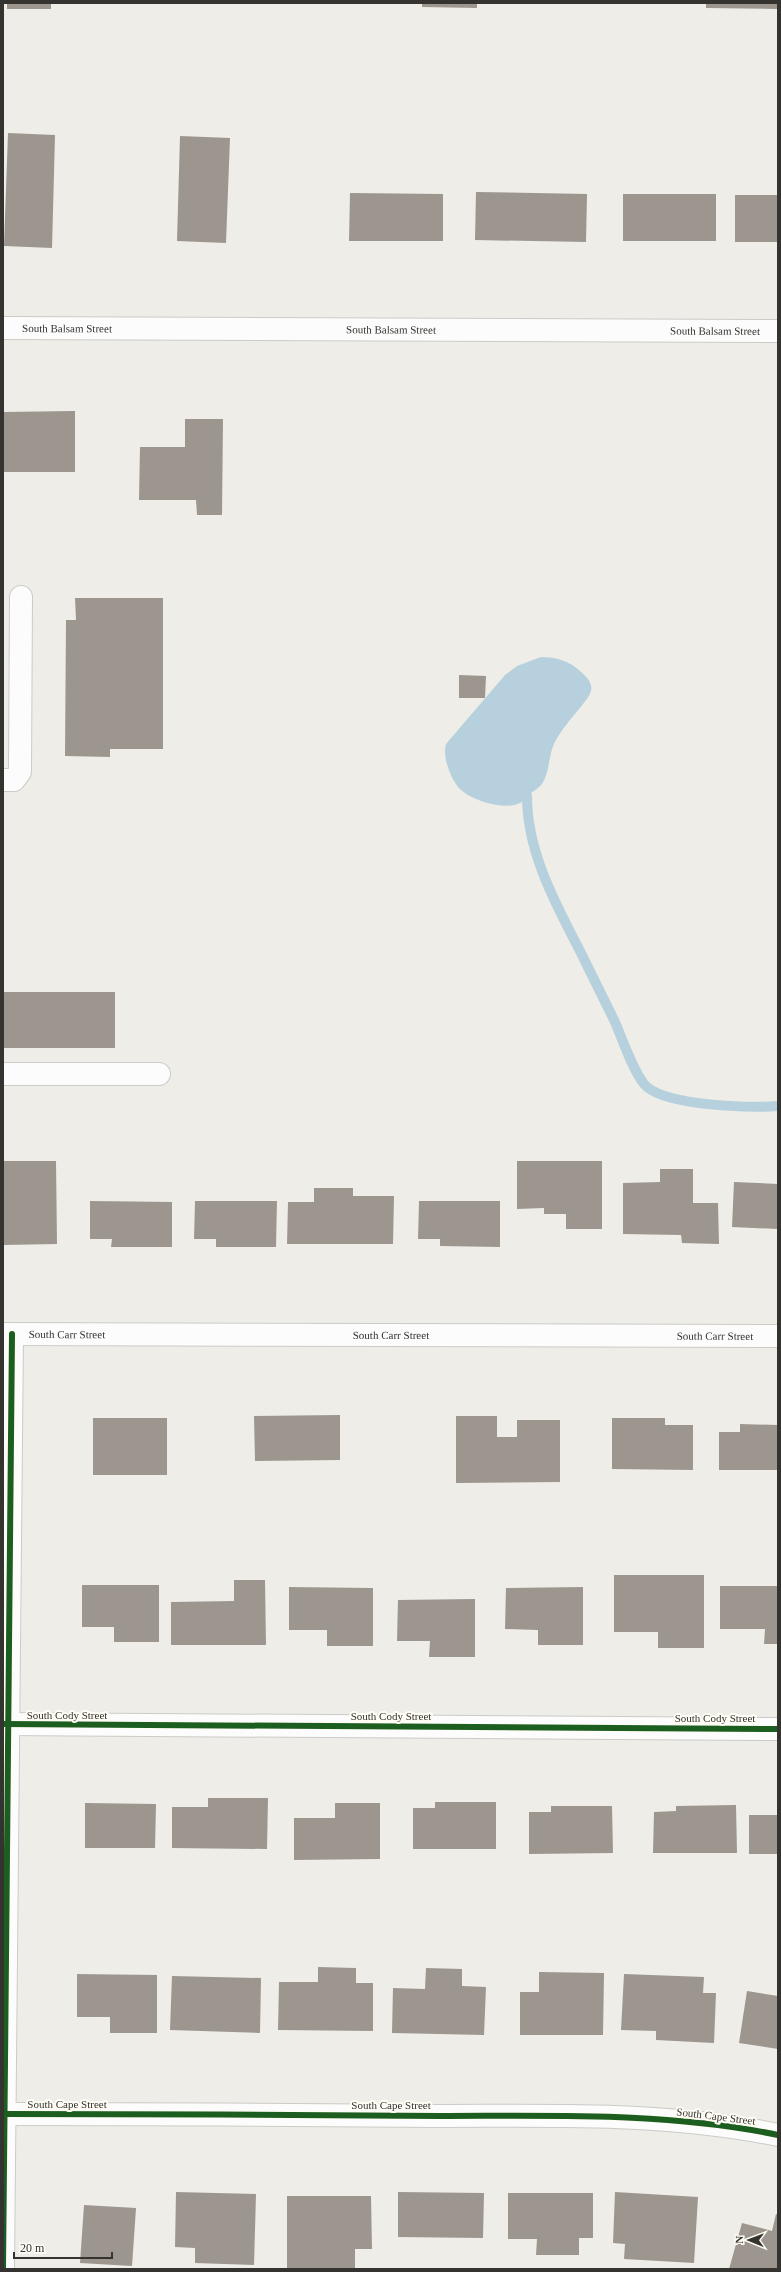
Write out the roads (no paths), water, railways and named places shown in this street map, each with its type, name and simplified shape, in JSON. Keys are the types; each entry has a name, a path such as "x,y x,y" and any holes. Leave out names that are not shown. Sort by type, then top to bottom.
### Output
{"street":[{"name":"South Balsam Street","path":"3,328 778,331"},
{"path":"3,780 14,780 20,772 21,597"},
{"path":"3,1074 158,1074"},
{"path":"3,2269 7,1334"},
{"name":"South Carr Street","path":"7,1334 778,1336"},
{"name":"South Cody Street","path":"6,1724 778,1729"},
{"name":"South Cape Street","path":"3,2114 596,2116 697,2122 744,2128 778,2136"}],"water":[{"path":"541,657 562,660 576,668 590,682 590,695 556,740 552,749 545,778 538,788 521,802 513,805 497,805 472,797 460,789 453,780 446,761 446,744 505,675 517,666"}],"waterway":[{"path":"527,796 528,816 532,836 544,875 560,913 615,1022 633,1066 642,1082 647,1087 658,1093 691,1102 749,1107 778,1106"}]}
